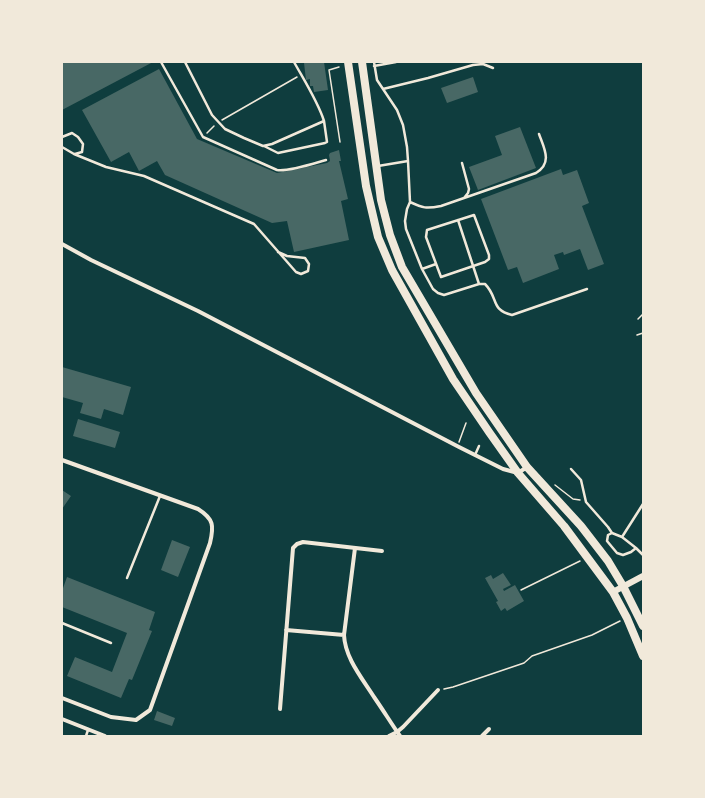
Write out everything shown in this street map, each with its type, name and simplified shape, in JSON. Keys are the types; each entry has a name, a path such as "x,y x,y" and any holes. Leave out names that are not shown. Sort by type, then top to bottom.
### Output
{"main road":[{"path":"362,62 381,200 390,235 402,267 476,393 527,467 581,526 608,561 623,586 643,626"},
{"path":"348,63 366,186 378,237 392,270 453,379 489,432 518,473 551,511 613,592 627,618 643,656"}],"street":[{"path":"62,244 91,260 198,311 503,469 518,473 527,467"},
{"path":"62,460 198,510 208,517 212,527 210,543 150,710 136,720 111,717 62,698"},
{"path":"280,709 293,548 297,544 303,542 382,551"},
{"path":"355,548 344,642 351,660 398,734"},
{"path":"613,592 643,576"},
{"path":"286,630 344,635"},
{"path":"390,736 398,734 438,690"},
{"path":"62,719 105,736"},
{"path":"482,736 489,729"}],"lane":[{"path":"162,62 203,137 280,171 326,160"},
{"path":"185,62 212,115 225,129 278,153 325,143 327,142 328,138 324,121 318,106 294,62"},
{"path":"374,62 377,80 397,110 403,125 407,147 410,202 405,221 406,229 422,269 433,289 444,295 479,284 485,284 490,289 498,309 504,313 512,315 587,289"},
{"path":"374,66 396,62"},
{"path":"383,89 473,65 482,64 492,68"},
{"path":"262,146 272,144 324,121"},
{"path":"62,137 72,133 78,137 83,144 82,152 74,154"},
{"path":"410,202 424,208 441,206 542,170 547,158 539,134"},
{"path":"62,148 106,167 144,176 254,224 278,252 296,272 301,274 308,271 309,264 305,258 287,256 278,252"},
{"path":"376,166 408,161"},
{"path":"462,163 469,189 464,198"},
{"path":"474,215 489,255 489,259 486,262 441,277 426,237 427,230 458,220 474,215"},
{"path":"458,220 479,284"},
{"path":"422,269 436,264"},
{"path":"475,455 479,446"},
{"path":"571,469 582,480 586,502 612,533 622,537 643,555"},
{"path":"127,578 160,496"},
{"path":"622,537 643,504"},
{"path":"612,533 608,536 607,541 617,553 623,556 636,548"},
{"path":"62,623 111,643"},
{"path":"86,736 88,729"}],"path":[{"path":"339,67 330,70 340,142"},
{"path":"203,137 218,122 301,75"},
{"path":"638,319 643,314"},
{"path":"637,335 643,333"},
{"path":"458,444 466,422"},
{"path":"551,482 573,499 586,502"},
{"path":"521,590 587,558"},
{"path":"438,690 453,687 524,663 532,656 592,635 627,618"}],"building":[{"path":"62,62 153,62 62,110"},
{"path":"324,62 328,90 314,92 313,86 310,86 310,79 306,80 304,63"},
{"path":"159,69 197,139 277,173 327,163 330,161 330,153 339,150 341,161 339,161 348,199 341,201 349,240 294,252 287,221 272,223 165,175 157,161 139,171 129,152 111,162 82,110"},
{"path":"473,77 478,92 447,103 441,88"},
{"path":"520,127 536,168 478,190 469,167 502,155 495,136"},
{"path":"561,169 563,175 577,170 589,203 582,206 604,264 588,270 580,249 564,255 563,252 554,255 559,269 523,283 517,267 508,270 481,199"},
{"path":"62,367 131,387 123,415 104,409 101,419 80,413 83,403 62,397"},
{"path":"78,419 120,432 115,448 73,436"},
{"path":"62,490 71,496 62,509"},
{"path":"172,540 190,547 178,577 161,570"},
{"path":"503,573 511,585 503,589 504,591 515,585 524,601 507,611 505,608 501,611 496,602 498,601 485,578 491,575 493,579"},
{"path":"67,577 155,612 149,630 152,631 132,680 129,679 121,698 67,676 75,657 112,672 127,633 62,607 62,591"},
{"path":"157,711 175,718 172,726 154,720"}]}
